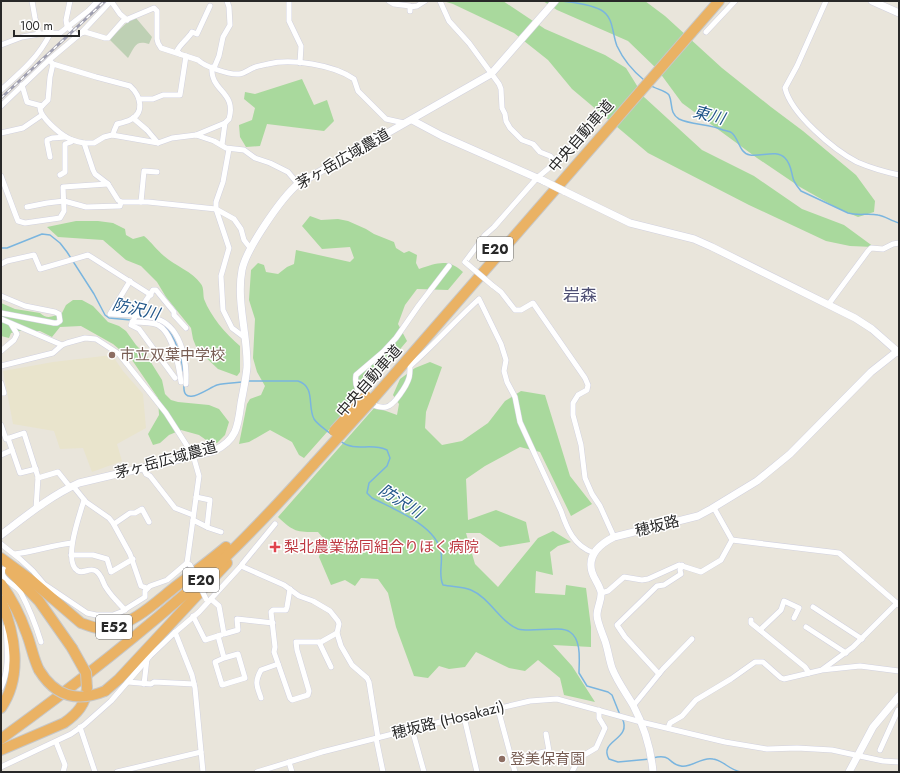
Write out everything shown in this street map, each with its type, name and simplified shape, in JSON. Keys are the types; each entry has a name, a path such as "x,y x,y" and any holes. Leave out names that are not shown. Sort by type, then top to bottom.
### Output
{"highway":[{"name":"中央自動車道","path":"674,49 710,1"},
{"name":"中央自動車道","path":"1,739 112,655 203,578 285,496 312,462 624,104 719,1"},
{"name":"中央自動車道","path":"1,732 114,645 198,573 312,462"},
{"name":"E52","path":"1,584 6,591 26,632 33,658 46,681 52,687 69,696 87,697 105,691 119,679 220,570 285,496"},
{"name":"E52","path":"1,558 31,580 81,623 97,628 107,628 118,626 159,600 226,547"},
{"path":"1,750 64,723 72,718 80,709 87,694 86,673 72,648 39,601 26,586 3,566"},
{"path":"1,600 12,632 15,654 14,674 10,689 1,708"}],"street":[{"path":"32,1 39,34"},
{"path":"70,1 66,20 67,26 79,34"},
{"path":"1,46 22,37 39,34 60,33 88,11 98,1"},
{"path":"1,106 22,85 51,62 111,1 120,14 127,20"},
{"path":"51,62 48,100 42,106 40,111 44,119 66,137 84,144 94,143 104,137 113,135 158,143 172,138 196,135 225,123 229,119 231,108 230,103 213,80 212,74 213,68 219,56 223,37 230,25 229,7 227,1"},
{"path":"289,1 289,21 301,46 300,63"},
{"path":"389,1 394,4 410,6 410,9 425,1"},
{"path":"440,1 449,21 469,43 501,89 502,108 510,128 522,140 533,144 540,152 550,156 556,162"},
{"name":"茅ヶ岳広域農道","path":"1,535 56,494 71,487 86,481 206,453 220,448 231,439 238,427 246,367 241,282 242,270 250,248 284,198 298,184 491,74 555,1"},
{"path":"706,32 735,1"},
{"path":"826,1 797,66 785,88 787,95 805,120 822,138 844,154 857,162 876,170 899,175"},
{"path":"872,1 899,13"},
{"path":"180,54 177,51 178,47 186,41 192,32 197,34 210,6"},
{"path":"79,34 85,32 108,38 123,21 152,8 156,9 157,39 159,46 161,48 198,60 203,65 238,74 269,63 318,64 351,77 356,82 358,91 386,119 408,122 442,136 537,178 630,223 694,239 712,247 855,318 872,329 898,352"},
{"path":"1,90 31,63 42,49 50,34"},
{"path":"139,98 153,99 163,95 180,95 186,56"},
{"path":"51,62 96,77 130,86 134,90 139,98 140,108 133,118 117,124 113,135"},
{"path":"22,85 27,102 42,106"},
{"path":"1,132 23,128 42,114"},
{"path":"133,118 147,130 158,143"},
{"path":"222,145 225,123"},
{"path":"585,132 556,162 537,178 485,236 465,262 501,292 515,310 521,310 533,303 585,378 588,385 587,390 578,395 573,403 573,415 581,446 585,478 592,494 600,506 614,538"},
{"path":"196,135 229,148 244,150 255,158 263,160 288,172 298,184"},
{"path":"50,157 47,140 56,137 66,137"},
{"path":"60,175 65,172 65,144 71,142 72,140"},
{"path":"84,144 92,170 108,184 118,200 121,202 142,202 216,209 234,219 241,229 244,240 250,248"},
{"path":"229,148 223,182 216,202 216,209 229,248 221,276 223,310 232,328 244,337"},
{"path":"142,202 144,172 157,172"},
{"path":"1,176 18,221 22,223 60,218 64,211 63,187 108,184"},
{"path":"27,207 64,201 86,206 120,206 121,202"},
{"path":"828,305 871,248 883,249 899,243"},
{"path":"1,264 34,254 40,270 88,255 151,294"},
{"path":"448,266 396,338 383,352 356,375 355,381 357,388 373,405 387,407 391,405 396,400 409,379 410,366 479,299 506,360 504,371 507,382 515,397 520,422 566,525 579,546 594,554 590,563 592,573 598,583 601,593 597,616 612,668 641,722 653,772"},
{"path":"130,281 110,314 157,325 166,333 174,350 184,383 187,372 182,348 178,338 170,327 159,320 134,319"},
{"path":"175,378 139,329 131,325 153,290 156,290 174,312 174,315 186,328"},
{"path":"1,296 25,306 55,312 58,314 60,321 54,323 1,313"},
{"path":"1,319 62,345"},
{"path":"1,351 14,340 17,334 11,323"},
{"path":"1,366 52,353 62,345 85,338 96,339 119,354 166,413 193,455 199,476 188,564 208,600 219,606 224,658"},
{"name":"穂坂路","path":"594,554 602,543 614,538 698,516 714,508 757,481 779,464 871,372 898,352"},
{"path":"1,383 4,393 1,393"},
{"path":"1,427 6,439 8,438 20,473 36,469"},
{"path":"8,438 24,433 38,478 36,509"},
{"path":"1,455 12,450"},
{"path":"143,468 146,474 150,476 175,508 207,527 221,532"},
{"path":"38,478 58,472 84,500 109,518 114,524 133,560 141,586 147,588"},
{"path":"196,497 210,500 207,527"},
{"path":"84,500 72,543 71,555 76,569 82,572 95,570 102,578 108,591 125,610"},
{"path":"714,508 732,540"},
{"path":"114,524 130,514 142,509 149,522"},
{"path":"1,767 71,734 111,701 148,659 242,566 275,524"},
{"path":"601,593 608,591 624,577 648,580 676,566 682,565 702,571 721,560 732,540"},
{"path":"732,540 838,553 898,604 846,653 822,670"},
{"path":"15,556 33,552 41,548 72,543"},
{"path":"1,544 33,571 44,584 87,612 104,616 125,610 145,597 145,591 147,588 167,580 188,564"},
{"path":"71,555 93,555 107,559 111,572 133,560"},
{"path":"659,674 624,637 617,625 657,586 664,585 681,574 680,570 682,565"},
{"path":"3,566 3,577 16,586 20,592 41,642"},
{"path":"242,566 284,585 299,596 330,611 335,616 339,624 337,633 341,646 352,665 367,678 369,682 377,738 384,772"},
{"path":"290,589 286,610 273,610 271,612 275,647 274,652 292,700 308,695 308,688 296,642 319,642 337,633"},
{"path":"760,630 780,610 784,601 799,608 794,618"},
{"path":"813,607 862,639"},
{"path":"1,612 6,626 7,656 6,671 1,688"},
{"path":"193,616 205,640 238,630 237,619 273,623"},
{"path":"751,620 751,623 809,673"},
{"path":"806,627 846,653"},
{"path":"175,632 194,684 203,772"},
{"path":"633,706 659,674 692,639"},
{"path":"319,642 331,667"},
{"path":"238,654 245,678 222,685 215,662 224,658 238,654"},
{"path":"144,684 148,659"},
{"path":"668,728 670,723 682,716 696,700 755,662 763,662 784,679 822,670 860,666 899,671"},
{"path":"261,698 256,679 261,670 278,664"},
{"path":"128,682 144,684 151,684 154,682 194,684"},
{"path":"848,772 873,727 899,696"},
{"name":"穂坂路 (Hosakazi)","path":"257,772 412,729 530,701 557,699 641,722 725,742 767,749 797,748 832,750 882,761 899,762"},
{"path":"880,750 898,710 888,708"},
{"path":"498,709 515,772"},
{"path":"572,772 579,758 596,748 603,734 605,728 599,718 599,710"},
{"path":"464,717 477,772"},
{"path":"80,727 95,772"},
{"path":"412,729 424,772"},
{"path":"512,759 549,750 546,734"},
{"path":"56,742 65,764 63,772"},
{"path":"117,772 201,752"},
{"path":"289,762 292,772"}],"shaded area":[{"path":"112,355 123,371 143,394 146,428 117,444 122,461 92,472 83,448 60,449 54,431 13,424 3,371 53,362"}],"green space":[{"path":"443,1 503,1 545,29 605,55 626,68 644,97 702,150 754,176 802,209 844,225 874,247 850,246 826,241 749,205 648,153 572,89 548,60 514,33 453,4"},
{"path":"543,1 645,1 665,16 722,68 803,131 856,175 875,201 874,212 858,217 837,208 800,187 757,158 682,103 657,69 628,41 557,10"},
{"path":"136,18 152,37 149,44 141,43 136,45 128,58 109,39 131,19"},
{"path":"302,79 314,105 327,100 334,121 324,131 267,124 260,146 246,147 240,137 239,125 252,120 255,108 244,99 245,92 255,94"},
{"path":"310,216 321,220 338,219 348,221 394,242 396,248 404,253 409,251 417,255 416,263 419,269 447,263 463,272 448,290 417,289 405,305 398,324 407,341 304,458 299,455 292,442 270,430 249,442 239,444 247,404 250,399 261,395 265,386 257,372 253,358 255,319 249,300 251,270 258,263 264,265 266,272 278,274 294,264 296,250 350,262 354,258 350,247 322,249 302,226"},
{"path":"76,221 113,223 125,229 126,235 133,239 144,236 164,256 197,279 202,286 204,299 210,312 229,336 240,346 240,372 237,376 218,369 197,349 191,328 166,297 157,282 141,266 126,260 103,240 58,237 47,227"},
{"path":"73,300 82,300 93,306 108,322 119,326 126,331 136,345 147,356 162,380 165,394 171,400 209,405 219,409 229,422 225,435 217,443 209,442 199,435 181,430 169,435 160,443 153,445 148,434 159,415 158,398 132,360 113,344 81,326 60,327 52,337 40,331 20,331 11,333 9,338 1,336 1,303 15,309 40,313 48,317 62,313 66,305"},
{"path":"430,362 442,367 426,412 425,428 442,445 462,441 488,423 505,401 521,391 545,395 570,476 592,504 571,516 540,452 520,447 485,466 466,479 468,520 496,510 526,522 530,542 500,547 480,533 466,533 475,564 498,587 538,538 553,531 571,542 558,546 550,552 553,575 536,571 535,593 565,595 566,585 586,588 591,627 591,647 553,645 572,666 595,702 564,695 560,678 538,660 525,671 509,668 476,652 465,667 449,669 439,666 428,678 414,676 396,627 388,593 378,579 361,578 355,586 345,580 331,585 319,557 324,539 318,532 296,530 288,526 278,517 375,407 397,415 399,404 393,395 400,379 415,368"}],"waterway":[{"name":"東川","path":"561,1 592,7 605,13 612,26 619,51 636,73 644,80"},
{"name":"東川","path":"650,85 669,95 672,111 679,119 731,132 741,149 746,154 782,155 788,163 794,182 801,191 848,213 878,215 899,223"},
{"name":"防沢川","path":"1,248 7,248 42,234 50,235 60,243 67,252 94,294 105,315 109,318 131,320"},
{"name":"防沢川","path":"165,327 172,336 177,348 183,371"},
{"name":"防沢川","path":"248,381 298,381 304,384 309,392 314,419 331,434"},
{"name":"防沢川","path":"184,385 184,392 187,396 191,396 202,393 217,385 243,382"},
{"name":"防沢川","path":"340,441 346,445 357,447 375,447 387,450 390,458 387,466 369,483 367,493 372,498 402,513 423,526 431,534 437,542 441,552 441,577 443,585 465,588 478,594 484,598 505,621 518,629 559,629 570,632 574,636 578,645 579,673 587,686 608,692 612,695 620,715"},
{"name":"防沢川","path":"622,718 624,725 623,731 608,748 607,753 609,759 618,762 650,759"},
{"name":"防沢川","path":"653,758 664,757 674,764 681,766 689,765 705,759 713,759 741,772"}],"railway":[{"path":"1,98 105,1"}],"place":[{"name":"市立双葉中学校","path":"112,355"},
{"name":"梨北農業協同組合りほく病院","path":"275,547"},
{"name":"登美保育園","path":"502,759"}],"district":[{"name":"岩森","path":"580,295"}]}
